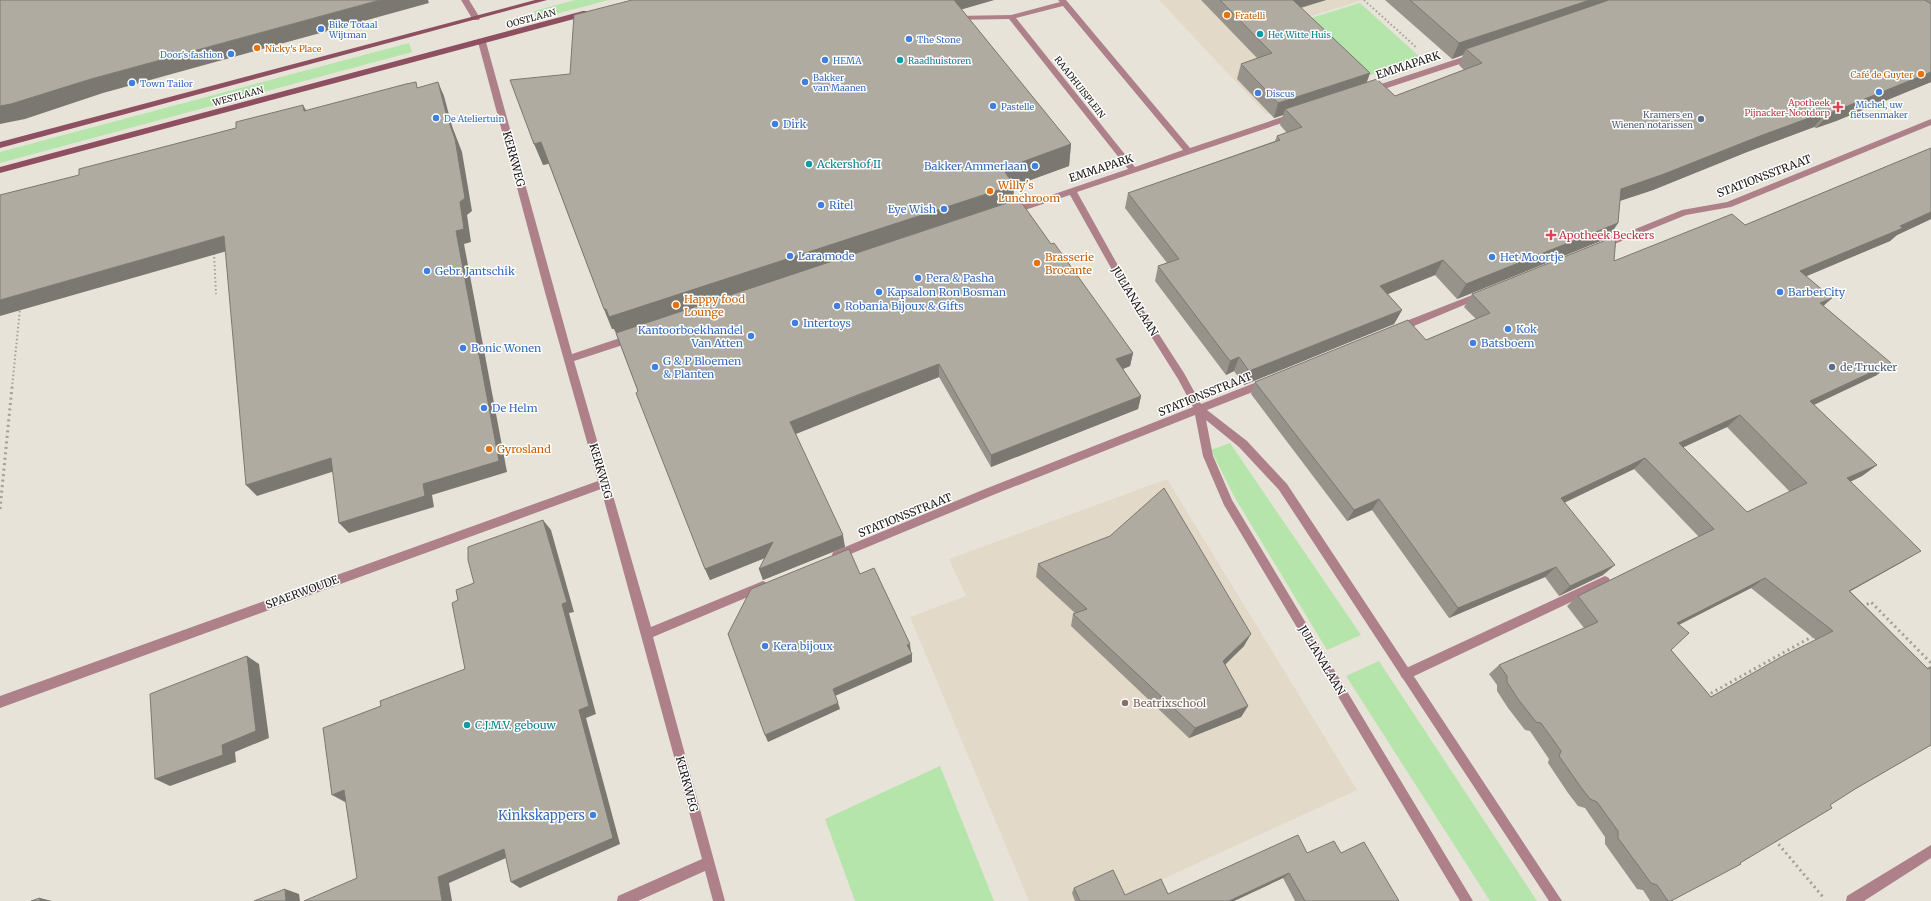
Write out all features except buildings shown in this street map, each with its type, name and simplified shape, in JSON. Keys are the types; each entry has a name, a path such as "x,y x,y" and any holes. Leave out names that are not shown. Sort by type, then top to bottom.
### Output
{"main road":[{"name":"OOSTLAAN","path":"476,18 544,0"},
{"name":"OOSTLAAN","path":"482,42 594,11"},
{"name":"WESTLAAN","path":"0,146 476,18"},
{"name":"WESTLAAN","path":"0,170 482,42"}],"street":[{"path":"465,0 476,18"},
{"path":"938,0 952,18 1011,17 1063,1 1189,152"},
{"name":"RAADHUISPLEIN","path":"1011,17 1133,170"},
{"name":"KERKWEG","path":"482,42 647,634 718,901"},
{"name":"EMMAPARK","path":"1360,94 1483,53"},
{"name":"EMMAPARK","path":"1005,214 1301,114"},
{"name":"STATIONSSTRAAT","path":"1597,248 1685,212 1728,205 1931,122"},
{"name":"JULIANALAAN","path":"1072,191 1137,306 1200,409 1243,444 1283,487 1556,901"},
{"path":"1391,332 1486,293"},
{"path":"570,359 638,336"},
{"name":"STATIONSSTRAAT","path":"829,559 989,492 1273,379"},
{"name":"JULIANALAAN","path":"1200,409 1208,456 1228,502 1467,901"},
{"name":"SPAERWOUDE","path":"0,702 234,616 604,484"},
{"path":"1406,674 1605,581"},
{"path":"647,634 770,583"},
{"path":"1852,901 1931,851"},
{"path":"623,901 708,863"}],"path":[{"path":"1364,0 1438,68"},
{"path":"214,251 216,294"},
{"path":"0,509 20,306"},
{"path":"1857,610 1871,602 1931,663"},
{"path":"1705,697 1816,634"},
{"path":"1771,836 1827,901"}],"shaded area":[{"path":"1159,0 1363,0 1298,20 1362,80 1266,114"},
{"name":"Beatrixschool","path":"1167,479 1357,790 1115,901 1029,901 910,617 966,596 949,559"}],"green space":[{"path":"575,0 609,0 536,19 534,11"},
{"path":"1360,3 1421,58 1371,75 1311,18"},
{"path":"409,43 412,52 0,163 0,152"},
{"path":"1230,443 1361,635 1327,650 1235,498 1211,450"},
{"path":"1379,661 1537,901 1490,901 1346,676"},
{"path":"940,766 994,901 855,901 825,819"}],"place":[{"name":"Fratelli","path":"1227,15"},
{"name":"Bike Totaal Wijtman","path":"321,29"},
{"name":"Het Witte Huis","path":"1260,34"},
{"name":"The Stone","path":"909,39"},
{"name":"Nicky's Place","path":"257,48"},
{"name":"Door's fashion","path":"231,54"},
{"name":"HEMA","path":"825,60"},
{"name":"Raadhuistoren","path":"900,60"},
{"name":"Café de Guyter","path":"1921,74"},
{"name":"Bakker van Maanen","path":"805,82"},
{"name":"Town Tailor","path":"132,83"},
{"name":"Michel, uw fietsenmaker","path":"1879,92"},
{"name":"Discus","path":"1258,93"},
{"name":"Pastelle","path":"993,106"},
{"name":"Apotheek Pijnacker-Nootdorp","path":"1838,107"},
{"name":"De Ateliertuin","path":"436,118"},
{"name":"Kramers en Wienen notarissen","path":"1701,119"},
{"name":"Dirk","path":"775,124"},
{"name":"Ackershof II","path":"809,164"},
{"name":"Bakker Ammerlaan","path":"1035,166"},
{"name":"Willy's Lunchroom","path":"990,191"},
{"name":"Ritel","path":"821,205"},
{"name":"Eye Wish","path":"944,209"},
{"name":"Apotheek Beckers","path":"1551,235"},
{"name":"Lara mode","path":"790,256"},
{"name":"Het Moortje","path":"1492,257"},
{"name":"Brasserie Brocante","path":"1037,263"},
{"name":"Gebr. Jantschik","path":"427,271"},
{"name":"Pera & Pasha","path":"918,278"},
{"name":"Kapsalon Ron Bosman","path":"879,292"},
{"name":"BarberCity","path":"1780,292"},
{"name":"Happy food Lounge","path":"676,305"},
{"name":"Robania Bijoux & Gifts","path":"837,306"},
{"name":"Intertoys","path":"795,323"},
{"name":"Kok","path":"1508,329"},
{"name":"Kantoorboekhandel Van Atten","path":"751,336"},
{"name":"Batsboem","path":"1473,343"},
{"name":"Bonic Wonen","path":"463,348"},
{"name":"G & P Bloemen & Planten","path":"655,367"},
{"name":"de Trucker","path":"1832,367"},
{"name":"De Helm","path":"484,408"},
{"name":"Gyrosland","path":"489,449"},
{"name":"Kera bijoux","path":"765,646"},
{"name":"Beatrixschool","path":"1125,703"},
{"name":"C.J.M.V. gebouw","path":"467,725"},
{"name":"Kinkskappers","path":"593,815"}]}
